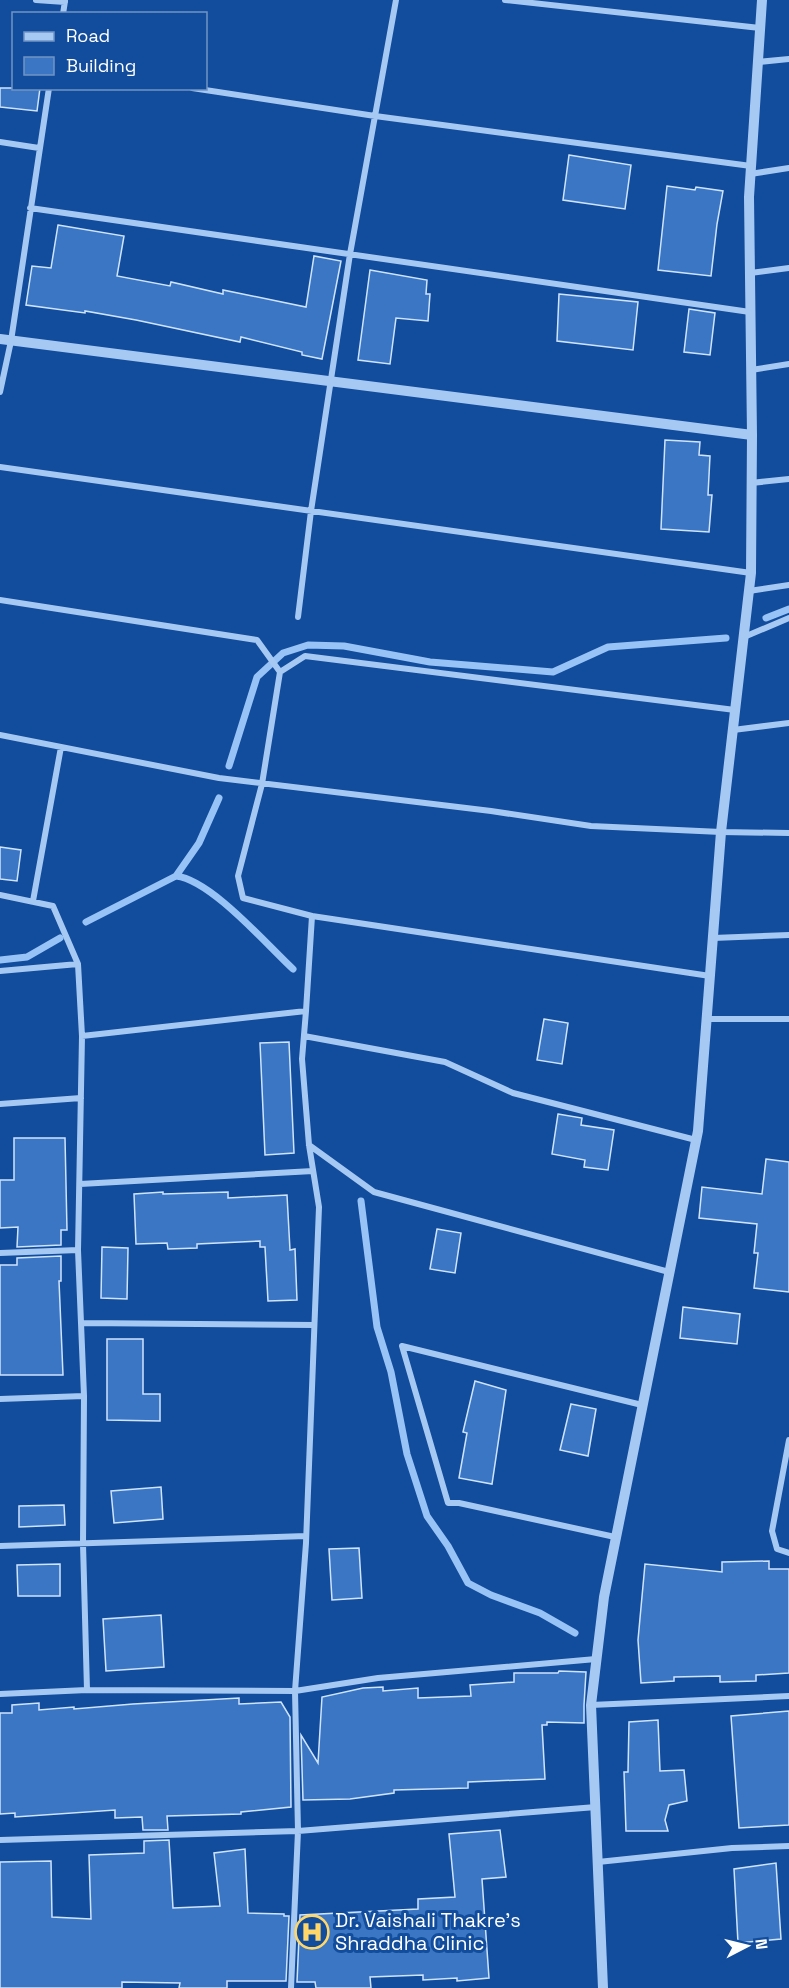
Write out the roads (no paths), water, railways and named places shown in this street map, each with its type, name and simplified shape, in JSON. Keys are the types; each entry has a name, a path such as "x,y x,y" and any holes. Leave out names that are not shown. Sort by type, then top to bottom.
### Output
{"street":[{"path":"36,0 65,1"},
{"path":"298,617 311,511 350,254 396,0"},
{"path":"505,0 760,28"},
{"path":"603,1988 591,1705 604,1597 615,1537 696,1140 721,832 751,573 751,170 762,0"},
{"path":"758,62 789,59"},
{"path":"0,392 5,340 30,208 49,90"},
{"path":"205,90 751,170 789,168"},
{"path":"0,142 39,148"},
{"path":"30,208 750,312"},
{"path":"750,273 789,268"},
{"path":"5,340 752,435"},
{"path":"751,370 789,364"},
{"path":"0,467 751,573"},
{"path":"751,483 789,479"},
{"path":"748,591 789,585"},
{"path":"0,600 257,640 280,672 262,783 238,876 243,898 312,916 710,976"},
{"path":"743,637 789,618"},
{"path":"280,672 305,656 735,710"},
{"path":"733,730 789,723"},
{"path":"0,735 219,778 491,811 591,826 721,832 789,832"},
{"path":"33,902 61,747"},
{"path":"0,895 53,906 78,964 82,1036 78,1250 84,1396 83,1544 87,1690"},
{"path":"291,1988 298,1832 295,1691 306,1536 319,1207 309,1145 302,1059 312,916"},
{"path":"713,938 789,935"},
{"path":"0,971 78,964"},
{"path":"82,1036 306,1011"},
{"path":"706,1020 789,1019"},
{"path":"304,1036 445,1062 513,1092 696,1140"},
{"path":"0,1104 81,1098"},
{"path":"309,1145 374,1192 669,1272"},
{"path":"80,1184 313,1171"},
{"path":"0,1253 78,1250"},
{"path":"82,1323 314,1325"},
{"path":"615,1537 459,1503 448,1503 402,1346 642,1405"},
{"path":"0,1399 84,1396"},
{"path":"789,1440 772,1531 777,1549 789,1552"},
{"path":"0,1546 306,1536"},
{"path":"0,1694 87,1690 295,1691 378,1678 596,1659"},
{"path":"591,1705 789,1696"},
{"path":"0,1840 298,1832 596,1807"},
{"path":"598,1862 732,1848 789,1846"}],"waterway":[{"path":"766,618 789,609"},
{"path":"229,766 257,677 283,653 308,645 344,646 430,662 553,672 608,647 726,638"},
{"path":"176,876 199,843 219,798"},
{"path":"86,922 176,876 190,880 221,901 293,969"},
{"path":"0,960 27,957 60,938"},
{"path":"361,1201 377,1327 391,1372 407,1454 427,1516 448,1546 468,1583 491,1595 540,1613 575,1633"}],"place":[{"name":"Dr. Vaishali Thakre's Shraddha Clinic","path":"312,1932"}]}
